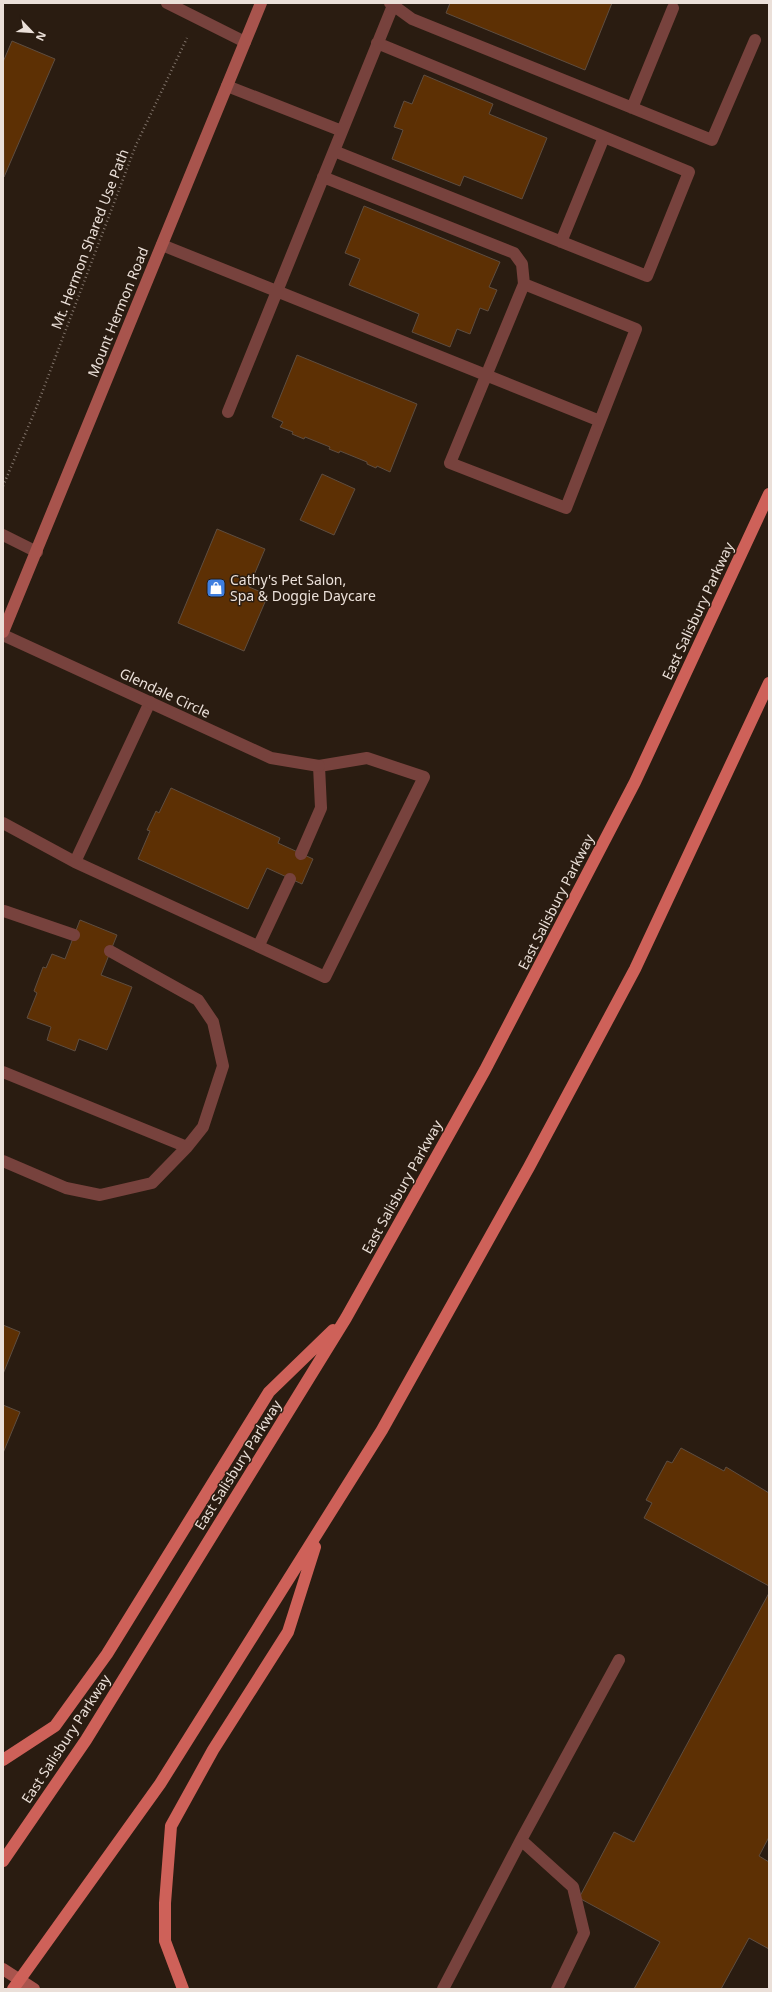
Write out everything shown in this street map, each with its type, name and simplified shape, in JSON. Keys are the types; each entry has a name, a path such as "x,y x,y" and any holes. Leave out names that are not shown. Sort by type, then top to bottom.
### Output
{"main road":[{"name":"Mount Hermon Road","path":"3,633 261,3"},
{"name":"East Salisbury Parkway","path":"3,1861 86,1740 346,1318 485,1070 635,782 769,494"},
{"path":"17,1985 160,1784 321,1530 386,1423 529,1167 635,969 769,683"},
{"path":"3,1760 54,1726 107,1654 269,1392 346,1318"},
{"path":"183,1989 165,1941 165,1902 171,1826 212,1750 288,1632 321,1530"},
{"path":"3,1969 17,1985 34,1989"}],"street":[{"path":"167,3 245,42"},
{"path":"228,412 334,151 392,3 412,19 712,140 755,40"},
{"path":"632,108 673,8"},
{"path":"334,151 647,276 689,172 377,43"},
{"path":"227,86 342,131"},
{"path":"561,242 604,137"},
{"path":"323,177 514,253 522,264 524,284 450,463 566,508 636,330 524,284"},
{"path":"162,245 600,421"},
{"path":"3,535 37,552"},
{"name":"Glendale Circle","path":"3,633 271,758 319,766 367,758 424,777 324,977 259,945"},
{"path":"75,862 150,702"},
{"path":"301,854 321,808 319,766"},
{"path":"3,823 75,862 259,945 290,879"},
{"path":"3,912 74,935"},
{"path":"3,1161 66,1188 100,1194 152,1183 187,1147 203,1127 223,1066 212,1022 198,1000 110,951"},
{"path":"3,1072 187,1147"},
{"path":"444,1989 521,1840 619,1660"},
{"path":"521,1840 573,1887 584,1933 557,1989"}],"path":[{"name":"Mt. Hermon Shared Use Path","path":"3,486 34,411 136,145 197,18"}],"building":[{"path":"450,3 612,3 585,70 446,13"},
{"path":"12,41 55,59 4,177 3,62"},
{"path":"424,75 493,104 489,114 547,138 522,199 464,176 460,186 392,159 403,130 394,127 404,101 412,104"},
{"path":"364,206 500,262 489,287 497,290 488,311 480,308 470,334 457,329 450,347 412,332 419,314 349,285 360,259 345,253"},
{"path":"297,355 417,404 390,472 377,466 376,468 367,464 367,462 340,451 339,453 329,449 330,447 305,437 304,439 292,434 293,432 280,427 283,422 272,417"},
{"path":"322,474 355,489 334,535 300,520"},
{"path":"217,529 265,549 249,587 268,595 244,651 178,623"},
{"path":"171,788 280,838 278,843 313,859 302,884 267,868 248,909 138,859 150,831 147,830 156,811 159,813"},
{"path":"80,920 117,935 101,975 132,987 107,1050 79,1039 75,1051 47,1040 51,1027 27,1018 37,993 34,991 43,967 46,968 52,954 65,959"},
{"path":"3,1325 20,1332 3,1374"},
{"path":"3,1405 20,1412 3,1453"},
{"path":"681,1448 724,1471 726,1467 769,1493 769,1586 644,1518 652,1503 646,1500 667,1461 672,1463"},
{"path":"769,1593 769,1837 759,1856 769,1862 769,1949 749,1938 721,1989 634,1989 660,1942 579,1898 614,1832 634,1842"}],"place":[{"name":"Cathy's Pet Salon, Spa & Doggie Daycare","path":"216,588"}]}
